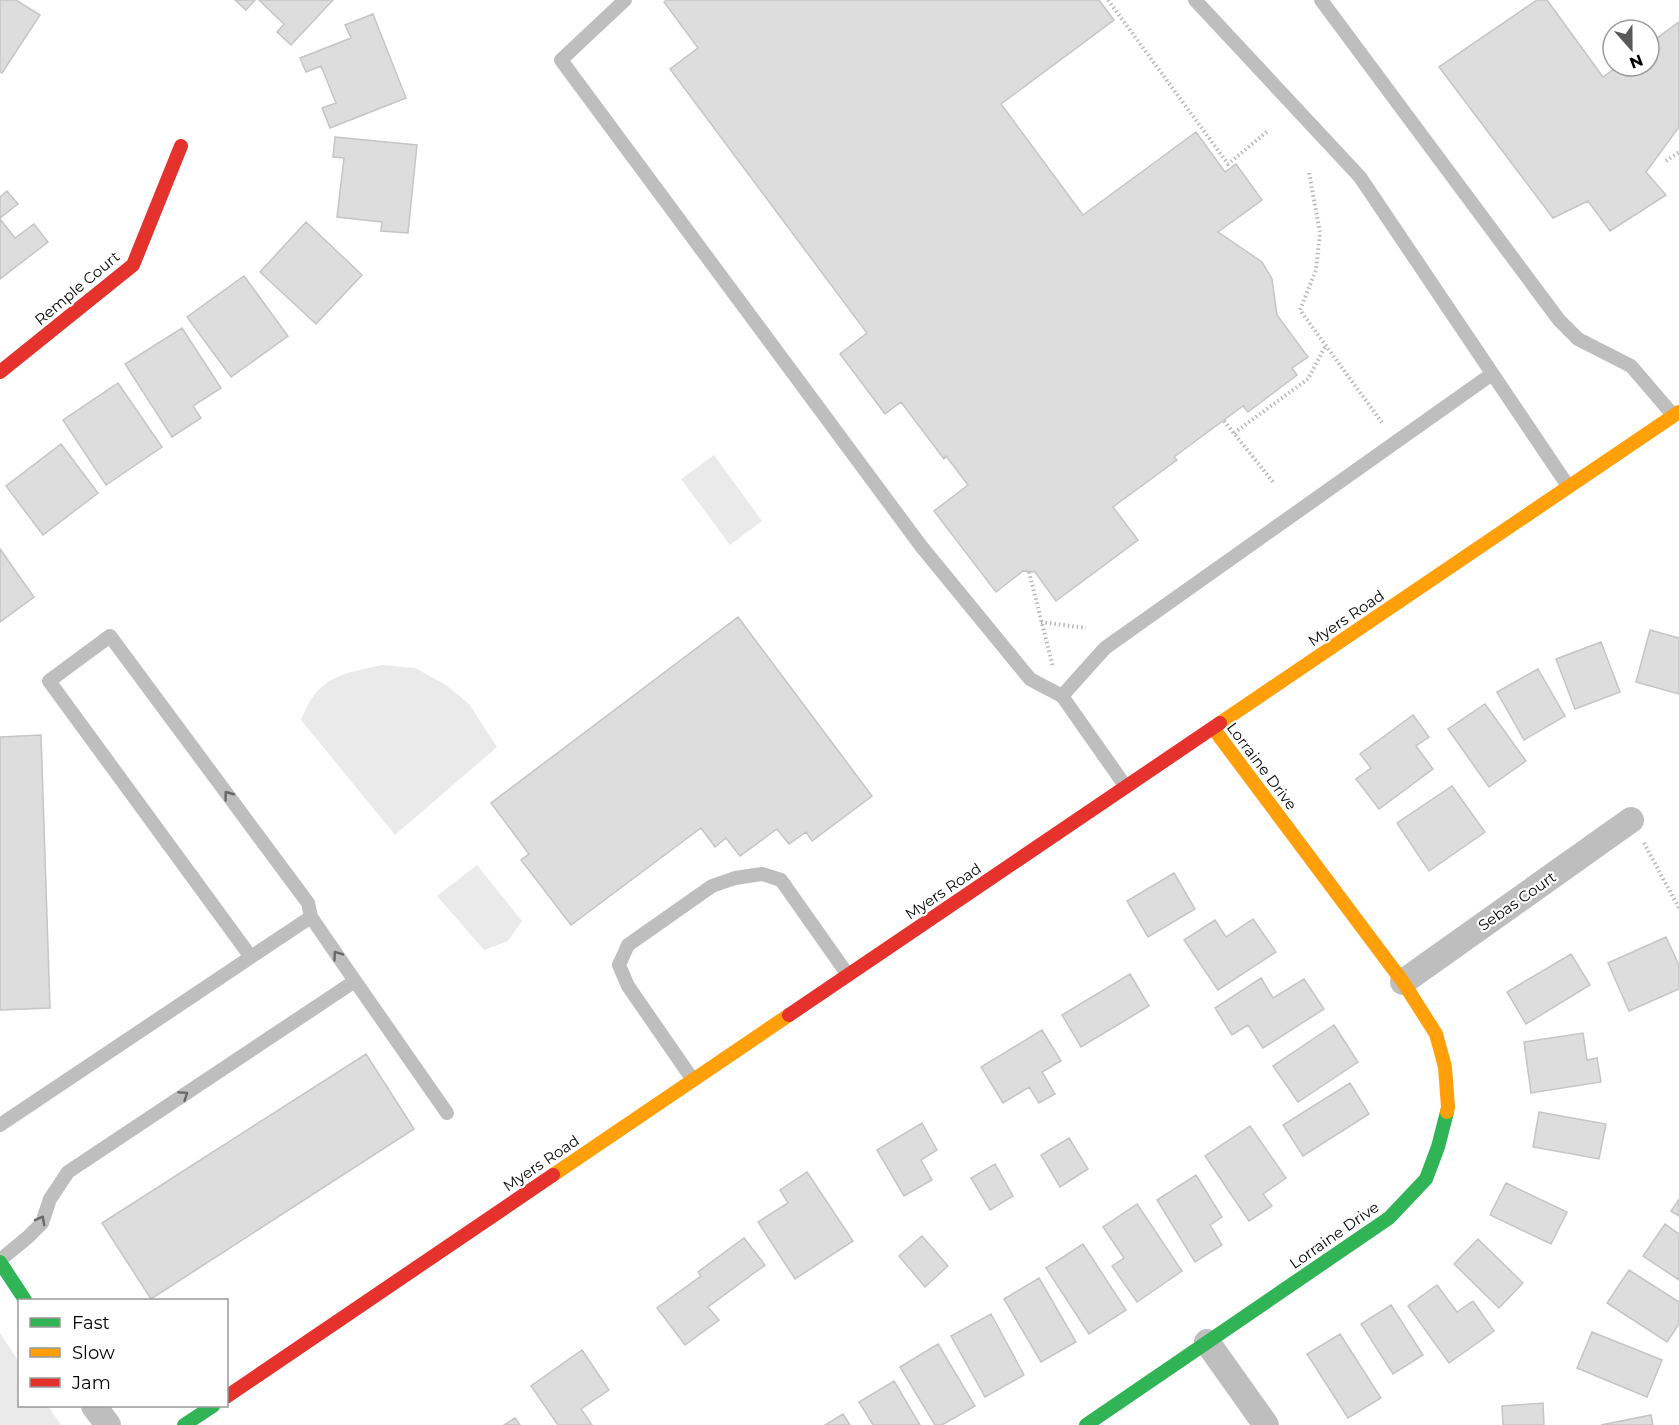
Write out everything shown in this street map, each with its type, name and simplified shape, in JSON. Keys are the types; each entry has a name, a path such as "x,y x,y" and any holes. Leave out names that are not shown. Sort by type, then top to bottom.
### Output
{"main road":[{"name":"Remple Court","path":"0,372 133,266 181,146"},
{"name":"Myers Road","path":"228,1395 1676,414"},
{"name":"Lorraine Drive","path":"1086,1425 1389,1218 1426,1179 1438,1147 1448,1107 1445,1067 1436,1034 1403,982 1213,728"},
{"path":"0,1261 24,1299"},
{"path":"184,1425 211,1407"}],"street":[{"name":"Sebas Court","path":"1403,982 1631,820"},
{"path":"1207,1342 1266,1425"},
{"path":"95,1407 108,1425"}],"lane":[{"path":"625,0 561,60 921,546 1030,679 1062,696 1126,787"},
{"path":"1195,0 1360,177 1568,486"},
{"path":"1321,0 1559,320 1578,339 1631,366 1676,414"},
{"path":"1062,696 1106,648 1492,374"},
{"path":"250,957 49,681 110,636 308,903 310,917 447,1113"},
{"path":"693,1080 628,986 620,965 628,945 712,886 735,878 762,874 781,880 848,975"},
{"path":"0,1125 310,917"},
{"path":"0,1261 42,1222 50,1199 68,1172 355,981"}],"path":[{"path":"1108,0 1228,164 1269,130"},
{"path":"1666,161 1679,152"},
{"path":"1309,173 1320,232 1316,270 1300,310 1383,424"},
{"path":"1234,433 1308,379 1326,345"},
{"path":"1224,421 1275,483"},
{"path":"1029,572 1062,696"},
{"path":"1041,622 1086,628"},
{"path":"1631,820 1659,867 1679,908"}],"shaded area":[{"path":"714,455 762,521 730,545 681,479"},
{"path":"383,665 415,668 446,685 469,704 497,747 395,835 301,720 315,694 332,679 354,671"},
{"path":"477,865 522,921 508,941 484,950 437,896"},
{"path":"0,1333 18,1360 18,1407 49,1407 61,1425 0,1425"}],"building":[{"path":"0,0 16,0 40,15 2,73 0,72"},
{"path":"235,0 255,0 246,10"},
{"path":"259,0 333,0 291,45 277,32 284,24"},
{"path":"667,0 1099,0 1114,20 1001,104 1083,215 1196,132 1225,172 1236,164 1262,200 1218,232 1262,262 1272,279 1277,315 1308,357 1292,368 1297,375 1248,412 1243,406 1174,457 1177,460 1113,507 1138,540 1056,601 1035,572 1023,571 996,592 934,511 968,485 946,456 944,459 901,402 885,414 840,354 867,333 670,69 698,48 664,2"},
{"path":"1537,0 1547,0 1601,74 1601,78 1661,78 1661,35 1679,22 1679,127 1646,172 1666,195 1610,231 1588,201 1553,218 1439,67"},
{"path":"373,14 406,98 330,128 322,108 336,103 321,66 306,72 300,58 351,38 345,25"},
{"path":"335,137 417,145 408,233 381,231 382,222 337,217 344,158 333,157"},
{"path":"7,191 18,204 0,218 0,197"},
{"path":"0,219 15,238 34,224 48,242 0,279"},
{"path":"306,222 362,275 316,324 260,272"},
{"path":"244,276 288,336 231,377 187,317"},
{"path":"182,328 221,388 193,406 201,418 172,437 125,364"},
{"path":"118,383 162,447 106,485 63,420"},
{"path":"61,444 98,493 43,535 6,486"},
{"path":"0,549 34,597 0,622"},
{"path":"738,617 872,796 812,841 806,832 789,844 777,829 740,856 726,838 715,847 701,828 571,925 521,860 529,854 491,803"},
{"path":"1650,630 1679,638 1679,694 1636,682"},
{"path":"1601,642 1620,692 1575,709 1556,659"},
{"path":"1538,669 1565,716 1524,740 1497,692"},
{"path":"1485,704 1526,761 1489,787 1448,729"},
{"path":"1413,715 1429,737 1416,746 1433,769 1379,809 1356,779 1371,768 1360,754"},
{"path":"41,735 50,1008 0,1010 0,737"},
{"path":"1452,786 1485,832 1429,871 1397,823"},
{"path":"1174,873 1195,909 1148,937 1127,901"},
{"path":"1253,919 1276,952 1218,990 1184,940 1215,920 1226,937"},
{"path":"1666,937 1679,965 1679,989 1629,1011 1608,963"},
{"path":"1571,954 1590,985 1526,1024 1507,992"},
{"path":"1130,974 1149,1006 1081,1047 1062,1015"},
{"path":"1261,978 1273,998 1304,979 1324,1009 1263,1048 1248,1025 1232,1035 1215,1008"},
{"path":"1334,1025 1358,1062 1298,1102 1273,1066"},
{"path":"1042,1030 1061,1061 1042,1072 1055,1094 1039,1103 1029,1087 1003,1103 981,1067"},
{"path":"1583,1033 1587,1060 1597,1058 1601,1082 1531,1093 1524,1042"},
{"path":"366,1054 414,1129 151,1299 102,1223"},
{"path":"1350,1083 1369,1114 1303,1156 1283,1125"},
{"path":"1539,1112 1606,1124 1599,1159 1533,1147"},
{"path":"922,1123 937,1150 921,1160 932,1180 904,1196 877,1150"},
{"path":"1250,1126 1286,1178 1263,1194 1272,1206 1249,1221 1205,1156"},
{"path":"1069,1138 1088,1169 1060,1187 1041,1155"},
{"path":"995,1164 1013,1196 990,1210 971,1178"},
{"path":"807,1172 853,1241 795,1279 758,1222 788,1203 780,1190"},
{"path":"1196,1175 1222,1217 1210,1225 1222,1245 1195,1262 1157,1200"},
{"path":"1506,1183 1567,1212 1551,1244 1490,1215"},
{"path":"1679,1199 1679,1216 1671,1211"},
{"path":"1137,1204 1182,1271 1137,1302 1112,1266 1124,1258 1103,1227"},
{"path":"1665,1224 1679,1234 1679,1280 1643,1256"},
{"path":"922,1236 948,1266 925,1287 899,1256"},
{"path":"744,1238 765,1265 708,1307 719,1320 685,1345 657,1308 701,1276 698,1272"},
{"path":"1478,1239 1523,1283 1499,1308 1454,1264"},
{"path":"1083,1244 1126,1310 1089,1334 1046,1268"},
{"path":"1629,1270 1679,1302 1679,1324 1667,1342 1607,1303"},
{"path":"1039,1278 1076,1342 1041,1362 1004,1299"},
{"path":"1437,1285 1457,1312 1473,1301 1494,1331 1449,1363 1408,1306"},
{"path":"1391,1305 1423,1355 1393,1374 1361,1324"},
{"path":"991,1314 1024,1375 985,1397 951,1336"},
{"path":"1592,1332 1662,1360 1647,1397 1577,1368"},
{"path":"1340,1334 1381,1398 1348,1418 1307,1354"},
{"path":"938,1344 975,1406 942,1425 935,1425 900,1367"},
{"path":"582,1350 609,1390 581,1409 592,1425 558,1425 531,1386"},
{"path":"894,1381 920,1425 873,1425 859,1402"},
{"path":"1543,1403 1544,1425 1503,1425 1502,1406"},
{"path":"843,1414 850,1425 825,1425"},
{"path":"1651,1415 1653,1425 1601,1425"},
{"path":"515,1418 520,1425 504,1425"}],"traffic: fast":[{"path":"1086,1425 1389,1218 1426,1179 1438,1147 1447,1112"},
{"path":"0,1262 24,1299"},
{"path":"184,1425 211,1407"}],"traffic: slow":[{"path":"1220,723 1679,412"},
{"path":"1213,728 1403,982 1436,1034 1445,1067 1447,1112"},
{"path":"553,1175 789,1015"}],"traffic: jam":[{"path":"0,372 133,265 181,146"},
{"path":"789,1015 1220,723"},
{"path":"228,1396 553,1175"}]}
